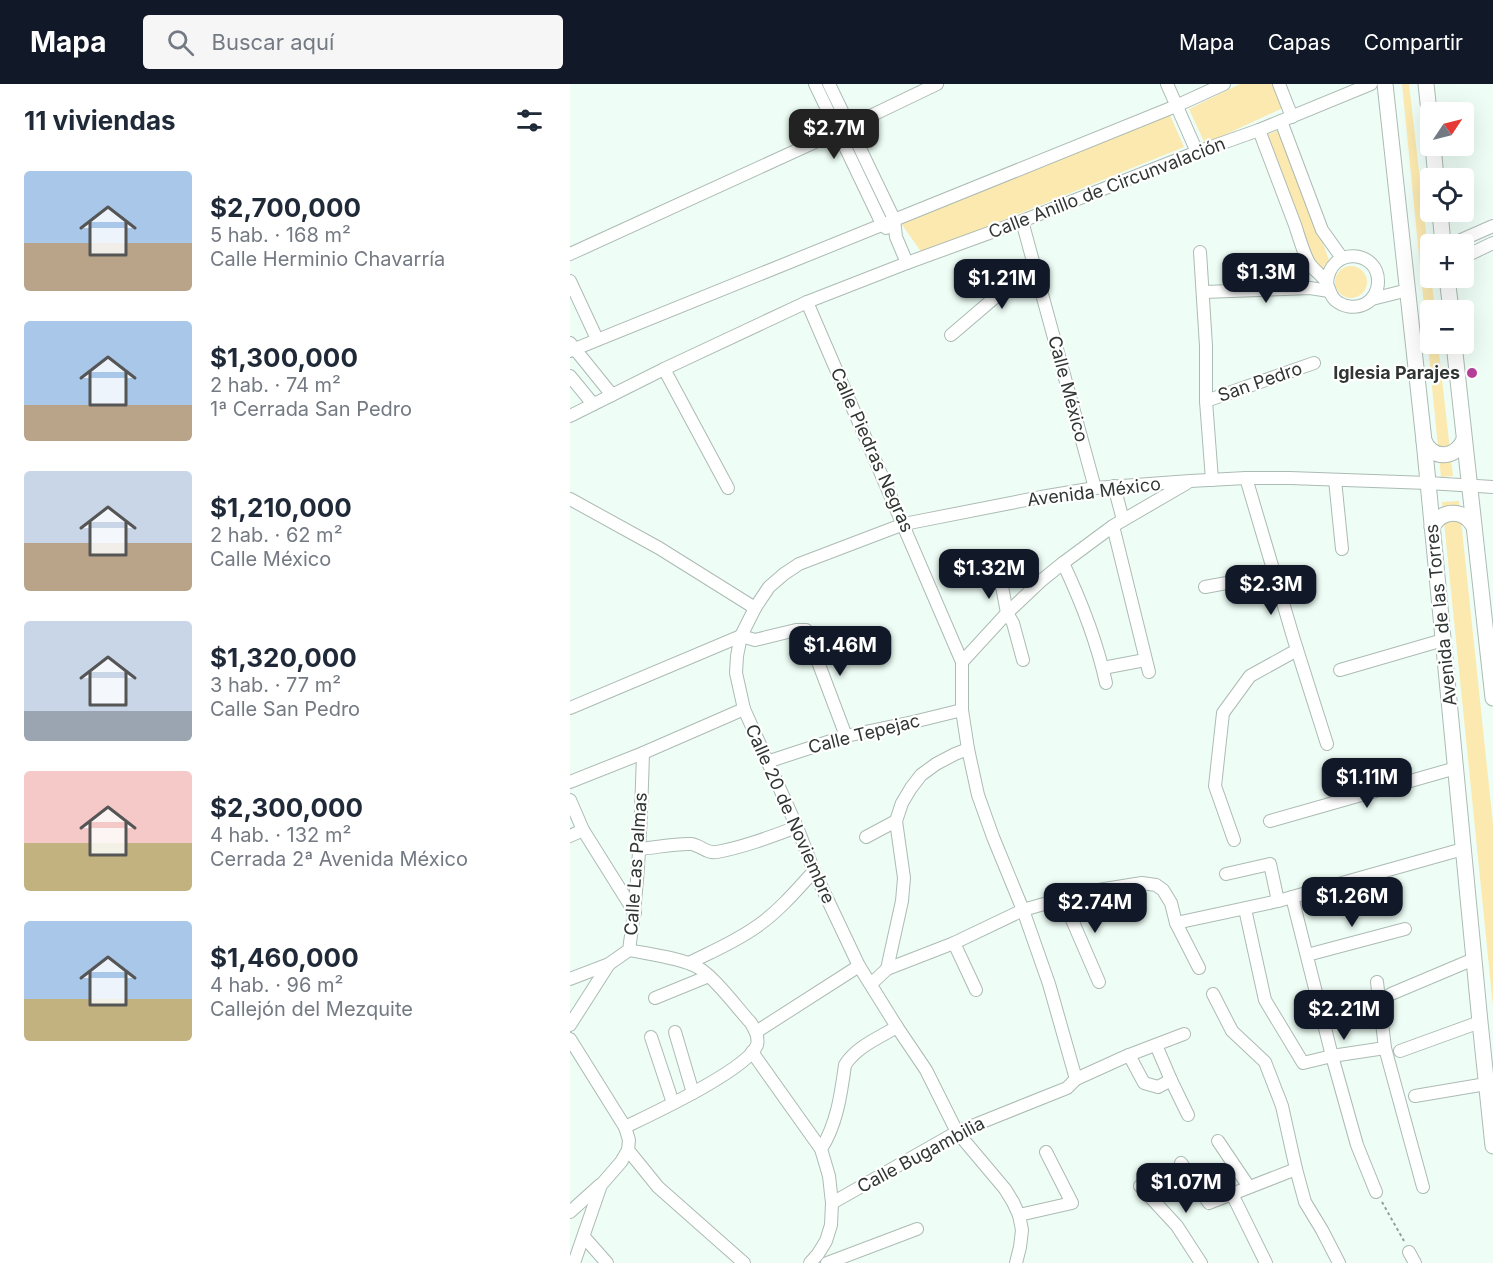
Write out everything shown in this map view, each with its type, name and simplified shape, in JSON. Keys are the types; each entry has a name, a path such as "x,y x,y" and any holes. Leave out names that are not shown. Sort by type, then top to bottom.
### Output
{"main road":[{"name":"Avenida de las Torres","path":"1385,84 1424,441 1493,1146"},
{"path":"1426,84 1428,102"},
{"path":"1455,354 1493,698"},
{"path":"1424,441 1426,446 1434,452 1444,455 1455,452 1464,440"},
{"path":"1432,527 1443,515 1454,513 1463,515 1473,525"}],"street":[{"path":"815,84 837,132 888,221 907,263"},
{"path":"830,84 888,221"},
{"path":"570,254 937,84"},
{"path":"1167,84 1197,152"},
{"path":"612,395 571,347 597,339 1176,106 1224,84"},
{"path":"1279,84 1287,119 1322,230 1342,258"},
{"name":"Calle Anillo de Circunvalación","path":"570,416 807,302 1259,130 1371,84"},
{"path":"1259,130 1309,264 1336,300 1346,306 1357,307 1372,299 1408,290"},
{"name":"Calle México","path":"1022,221 1095,488"},
{"path":"1474,234 1493,226"},
{"path":"1474,252 1493,243"},
{"path":"1200,252 1204,292 1206,401 1212,480"},
{"path":"1328,287 1328,276 1336,262 1342,258 1357,256 1371,263 1376,270 1378,285 1372,299"},
{"path":"951,335 1034,264"},
{"path":"570,281 597,339"},
{"path":"1204,292 1328,287"},
{"name":"Calle Piedras Negras","path":"807,302 962,662 962,710 978,795 1049,984 1076,1079"},
{"name":"San Pedro","path":"1206,401 1314,363"},
{"path":"664,369 728,488"},
{"path":"570,376 593,404"},
{"path":"1245,478 1327,744"},
{"name":"Avenida México","path":"741,636 755,608 770,587 784,574 799,564 904,524 1095,488 1190,481 1245,478 1493,487"},
{"path":"1335,480 1342,549"},
{"path":"962,662 1007,613 1063,562 1118,523 1190,481"},
{"path":"1103,668 1147,666 1118,523 1114,486"},
{"path":"570,499 659,548 755,608"},
{"path":"1063,562 1078,593 1106,683"},
{"path":"1205,587 1275,574"},
{"path":"1001,580 1007,613 1013,623 1023,660"},
{"path":"570,708 741,636 755,640 796,630 806,630 846,736"},
{"name":"Calle 20 de Noviembre","path":"741,636 736,674 744,709 797,827 814,871 859,966 926,1070 957,1132 1005,1190 1019,1215"},
{"path":"1340,670 1443,640"},
{"path":"1234,840 1215,786 1223,713 1250,676 1297,650"},
{"path":"570,782 744,709"},
{"name":"Calle Tepejac","path":"767,762 846,736 962,710"},
{"path":"887,969 902,902 904,878 896,821 902,803 910,788 921,776 936,764 968,750"},
{"name":"Calle Las Palmas","path":"570,979 609,964 629,950 635,913 643,753"},
{"path":"1270,821 1456,768"},
{"path":"570,800 583,830 635,913"},
{"path":"866,837 896,821"},
{"path":"639,849 693,844 705,851 715,853 750,844 797,827"},
{"path":"570,836 583,830"},
{"path":"1176,923 1278,901 1463,849"},
{"path":"1226,874 1270,864 1278,901"},
{"path":"688,963 756,927 775,912 814,871"},
{"path":"871,984 887,969 954,943 1023,910 1086,892 1142,883 1156,885 1163,890 1171,903 1176,923 1199,968"},
{"path":"1292,897 1357,1145 1376,1192"},
{"path":"1063,899 1100,982"},
{"path":"1245,909 1265,1000 1303,1063 1385,1048"},
{"path":"1307,955 1405,929"},
{"path":"954,943 976,990"},
{"path":"625,1127 693,1093 739,1064 758,1043 751,1023 699,968 688,963 629,950"},
{"path":"1391,994 1474,959"},
{"name":"Calle Las Palmas","path":"570,1025 609,964"},
{"path":"756,1032 859,966"},
{"path":"655,998 709,976"},
{"path":"1377,982 1385,1048 1423,1187"},
{"path":"1213,994 1232,1031 1265,1062 1282,1106 1305,1202 1339,1263"},
{"path":"1400,1051 1480,1023"},
{"path":"821,1149 829,1136 837,1114 845,1065 849,1058 897,1027"},
{"path":"675,1032 693,1093"},
{"name":"Calle Bugambilia","path":"832,1203 957,1132 1067,1088 1076,1079 1184,1034"},
{"path":"651,1037 673,1103"},
{"path":"570,1039 625,1127 629,1140 628,1150 621,1162 601,1185 570,1212"},
{"path":"1156,1045 1188,1115"},
{"path":"752,1052 821,1149 829,1176 832,1203 831,1225 826,1240 810,1263"},
{"path":"1129,1056 1144,1083 1158,1087 1171,1080"},
{"path":"1415,1095 1486,1084"},
{"path":"1218,1141 1249,1187"},
{"path":"628,1150 658,1187 744,1263"},
{"path":"1016,1263 1022,1230 1019,1215 1072,1203 1046,1152"},
{"path":"1181,1163 1209,1203 1296,1169"},
{"path":"574,1263 601,1185"},
{"path":"1140,1186 1177,1226 1202,1263"},
{"path":"1232,1194 1266,1263"},
{"path":"827,1263 917,1229"},
{"path":"584,1237 607,1263"}],"path":[{"path":"1376,1192 1412,1257"}],"shaded area":[{"path":"1240,84 1272,84 1283,108 1205,144 1189,109"},
{"path":"1402,84 1409,84 1420,180 1420,222 1425,222 1426,234 1420,234 1420,265"},
{"path":"1170,115 1184,147 922,253 898,219"},
{"path":"1281,129 1329,260 1319,273 1267,135"},
{"path":"1351,266 1362,271 1367,282 1362,293 1351,298 1340,293 1335,282 1340,271"},
{"path":"1422,288 1432,288 1434,300 1423,300"},
{"path":"1429,354 1439,354 1453,476 1441,477"},
{"path":"1459,501 1493,824 1493,1006 1442,502"}],"place":[{"name":"Iglesia Parajes","path":"1472,373"}]}
